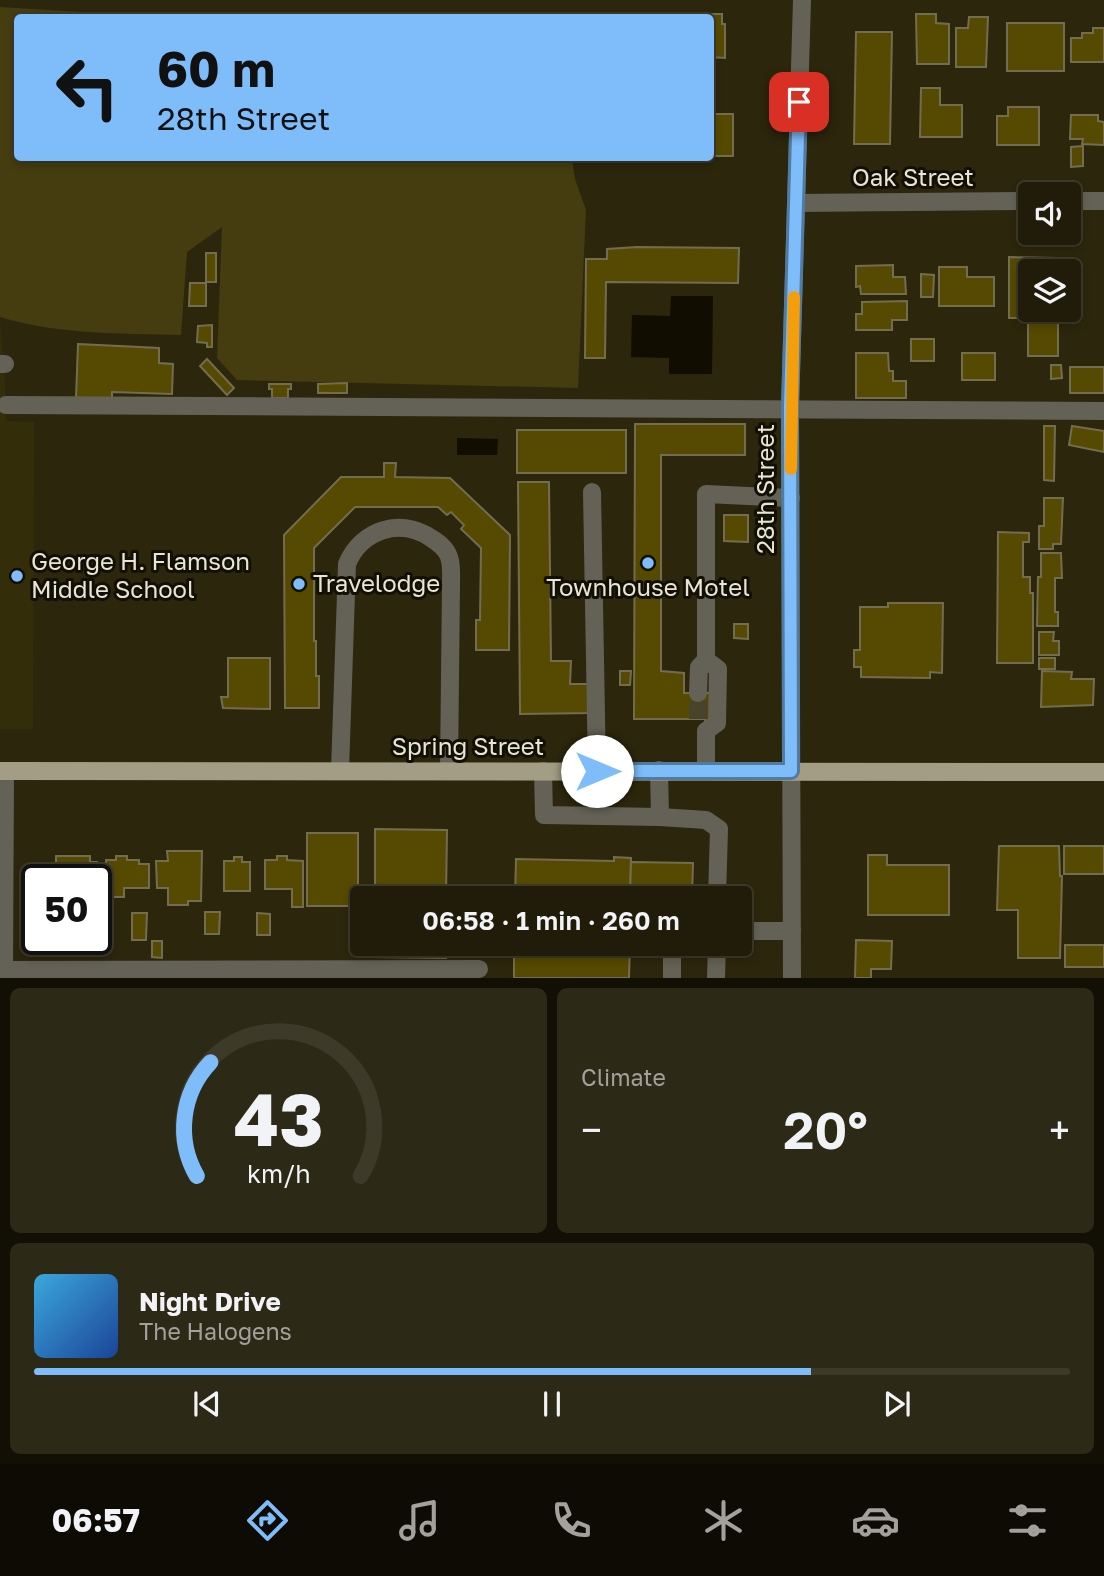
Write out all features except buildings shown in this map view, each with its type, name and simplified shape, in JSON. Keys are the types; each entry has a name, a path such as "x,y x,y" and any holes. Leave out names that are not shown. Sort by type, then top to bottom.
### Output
{"main road":[{"name":"Spring Street","path":"2,771 1104,772"}],"street":[{"name":"28th Street","path":"792,978 790,407 802,0"},
{"name":"Oak Street","path":"796,203 1018,201"},
{"path":"1081,201 1104,201"},
{"path":"6,405 790,407 1104,411"},
{"path":"592,492 597,771"},
{"path":"698,693 699,667 706,660 706,494 791,498"},
{"path":"340,771 347,564 352,551 366,537 383,529 404,527 432,538 442,545 449,557 449,771"},
{"path":"706,660 718,669 717,723 702,725 706,770"},
{"path":"2,771 4,974 479,969"},
{"path":"543,771 544,815 706,820 719,829 718,886"},
{"path":"659,771 660,817"},
{"path":"752,932 792,931"},
{"path":"672,956 672,978"},
{"path":"716,978 717,956"}],"shaded area":[{"path":"0,7 116,14 14,14 14,161 572,161 575,179 586,210 578,388 237,380 217,358 222,227 187,252 181,335 67,330 0,317"},
{"path":"671,296 713,296 712,374 669,374 669,358 631,357 632,315 670,316"},
{"name":"George H. Flamson Middle School","path":"0,319 6,421 34,422 33,729 0,729"},
{"path":"457,438 498,439 497,455 457,455"}],"tunnel":[{"path":"698,693 698,719"}],"slow traffic":[{"path":"791,469 794,297"}],"place":[{"name":"Townhouse Motel","path":"648,563"},
{"name":"George H. Flamson Middle School","path":"17,576"},
{"name":"Travelodge","path":"299,584"}],"route":[{"path":"597,771 791,771 790,407 799,102"}]}
